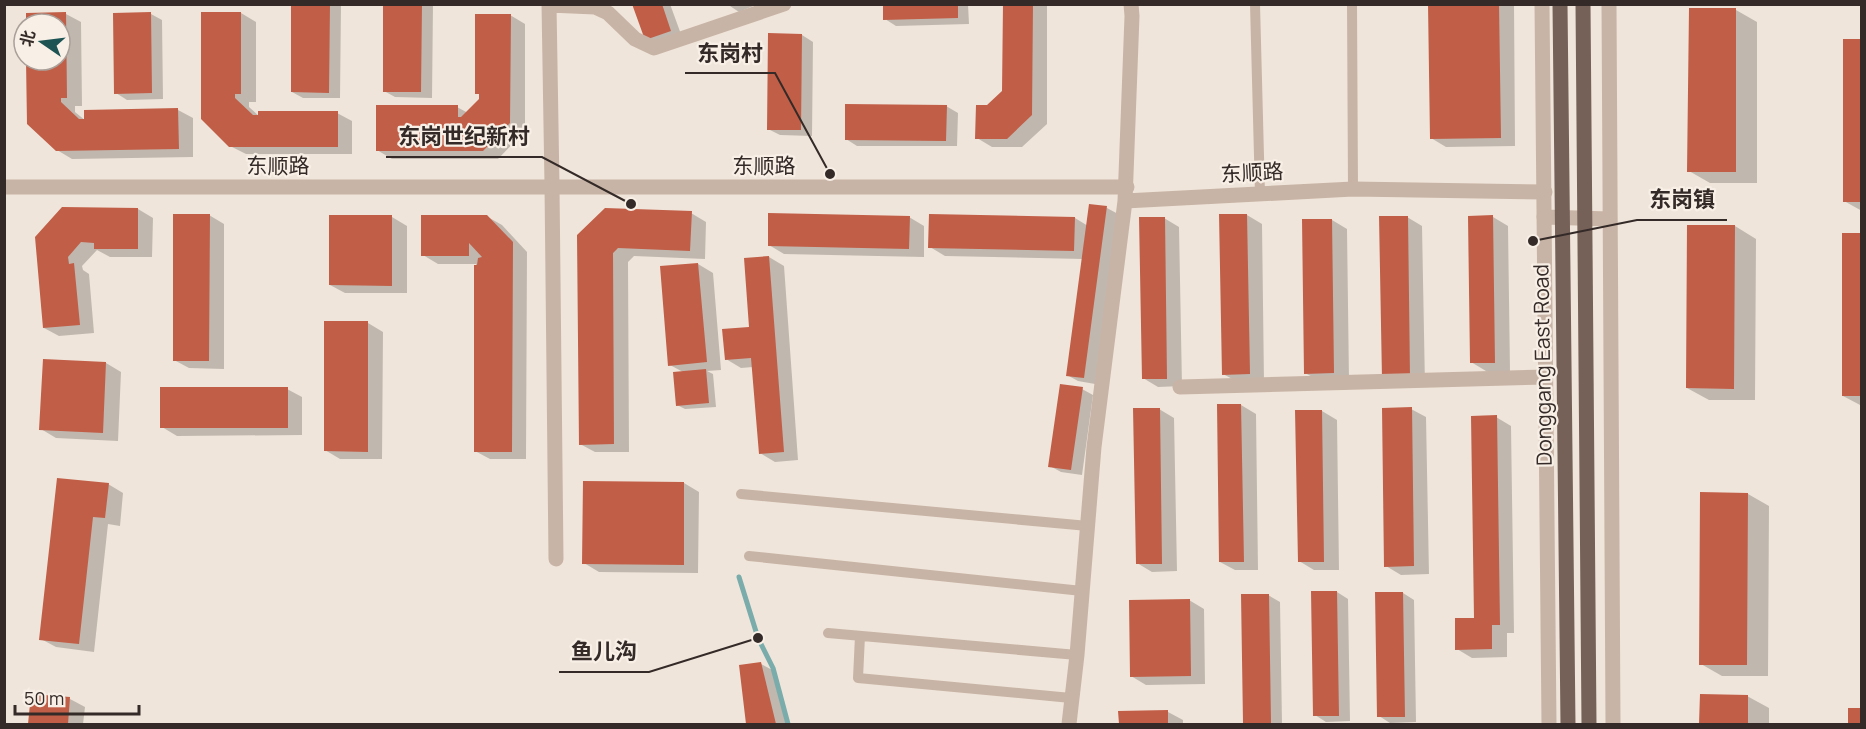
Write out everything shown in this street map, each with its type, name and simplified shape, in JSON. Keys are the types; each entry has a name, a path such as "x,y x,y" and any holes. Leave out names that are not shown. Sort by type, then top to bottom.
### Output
{"main road":[{"name":"Donggang East Road","path":"1560,4 1568,724"},
{"name":"Donggang East Road","path":"1582,4 1589,724"}],"street":[{"path":"556,559 549,5 595,7 608,13 635,39 654,48 784,4"},
{"path":"1069,724 1094,447 1126,194 1131,4"},
{"path":"1542,4 1549,724"},
{"path":"1610,4 1609,219 1613,724"},
{"name":"东顺路","path":"4,187 552,186 1126,194 1260,194 1353,189 1545,192"},
{"path":"1544,217 1609,219"},
{"path":"1180,387 1546,377"}],"lane":[{"path":"1255,4 1260,194"},
{"path":"1352,4 1353,189"},
{"path":"741,494 1088,526"},
{"path":"749,556 1082,591"},
{"path":"828,633 1077,655"},
{"path":"860,636 858,678 1071,698"}],"building":[{"path":"291,4 330,4 329,93 291,92"},
{"path":"383,4 422,4 421,92 383,92"},
{"path":"632,4 662,4 671,31 645,40"},
{"path":"1003,4 1033,4 1032,115 1007,139 975,139 976,105 987,105 1002,91"},
{"path":"1428,4 1499,4 1501,138 1430,139"},
{"path":"883,5 958,5 958,18 883,20"},
{"path":"1689,8 1736,8 1736,172 1687,172"},
{"path":"151,12 152,93 114,94 113,13"},
{"path":"201,12 241,12 241,94 235,94 235,98 253,115 258,115 258,111 338,111 338,147 229,147 201,119"},
{"path":"475,14 511,14 510,123 483,151 376,151 376,105 458,105 458,117 461,117 479,99 479,94 475,94"},
{"path":"768,33 802,34 801,130 767,130"},
{"path":"1843,39 1862,39 1862,202 1843,202"},
{"path":"26,72 67,72 67,98 61,98 61,102 79,119 84,119 84,110 178,108 179,149 56,151 27,124"},
{"path":"845,104 947,105 946,141 845,140"},
{"path":"1089,204 1107,206 1084,378 1066,376"},
{"path":"62,207 138,208 138,249 94,249 94,243 81,242 68,257 69,264 74,263 80,325 43,328 35,237"},
{"path":"605,208 692,211 690,251 618,248 613,253 614,444 579,445 577,235"},
{"path":"768,213 910,216 909,249 768,246"},
{"path":"173,214 210,214 209,361 173,361"},
{"path":"929,214 1075,217 1074,251 928,248"},
{"path":"1219,214 1247,214 1250,374 1222,375"},
{"path":"329,215 392,215 392,286 329,285"},
{"path":"421,215 487,215 513,242 512,452 474,452 474,265 477,265 478,258 482,257 469,243 469,256 421,256"},
{"path":"1493,215 1495,363 1470,363 1468,216"},
{"path":"1379,216 1408,216 1410,378 1382,379"},
{"path":"1139,217 1165,217 1167,379 1142,379"},
{"path":"1302,219 1332,219 1334,373 1304,374"},
{"path":"1687,225 1735,225 1734,389 1686,388"},
{"path":"1842,233 1862,233 1862,396 1842,396"},
{"path":"769,256 784,452 759,454 751,358 725,360 722,329 749,327 744,258"},
{"path":"698,263 707,362 668,366 660,266"},
{"path":"324,321 368,321 368,452 324,451"},
{"path":"43,359 106,362 103,433 39,430"},
{"path":"706,369 709,403 676,406 673,372"},
{"path":"1060,384 1083,387 1071,470 1048,467"},
{"path":"160,387 288,387 288,428 160,428"},
{"path":"1217,404 1241,404 1244,562 1219,562"},
{"path":"1412,407 1414,566 1384,567 1382,408"},
{"path":"1133,408 1160,408 1162,564 1136,564"},
{"path":"1295,410 1322,410 1324,562 1298,562"},
{"path":"1497,415 1500,625 1492,625 1492,649 1455,650 1455,618 1474,618 1471,416"},
{"path":"57,478 109,483 105,518 93,517 79,644 39,640"},
{"path":"583,481 684,482 684,565 582,564"},
{"path":"1700,492 1748,493 1747,665 1699,665"},
{"path":"1311,591 1337,591 1339,716 1313,716"},
{"path":"1375,592 1403,592 1405,717 1377,717"},
{"path":"1241,594 1269,594 1271,723 1243,723"},
{"path":"1190,599 1191,676 1130,677 1129,600"},
{"path":"761,662 776,724 746,724 739,665"},
{"path":"31,694 70,697 68,724 28,724"},
{"path":"1700,694 1748,695 1748,724 1699,724"},
{"path":"1848,708 1862,708 1862,724 1848,724"},
{"path":"1168,710 1168,724 1119,724 1118,711"}],"waterway":[{"path":"739,577 758,638 773,668 788,724"}],"place":[{"name":"东岗村","path":"830,174"},
{"name":"东岗世纪新村","path":"631,204"},
{"name":"东岗镇","path":"1533,241"},
{"name":"鱼儿沟","path":"758,638"}]}
